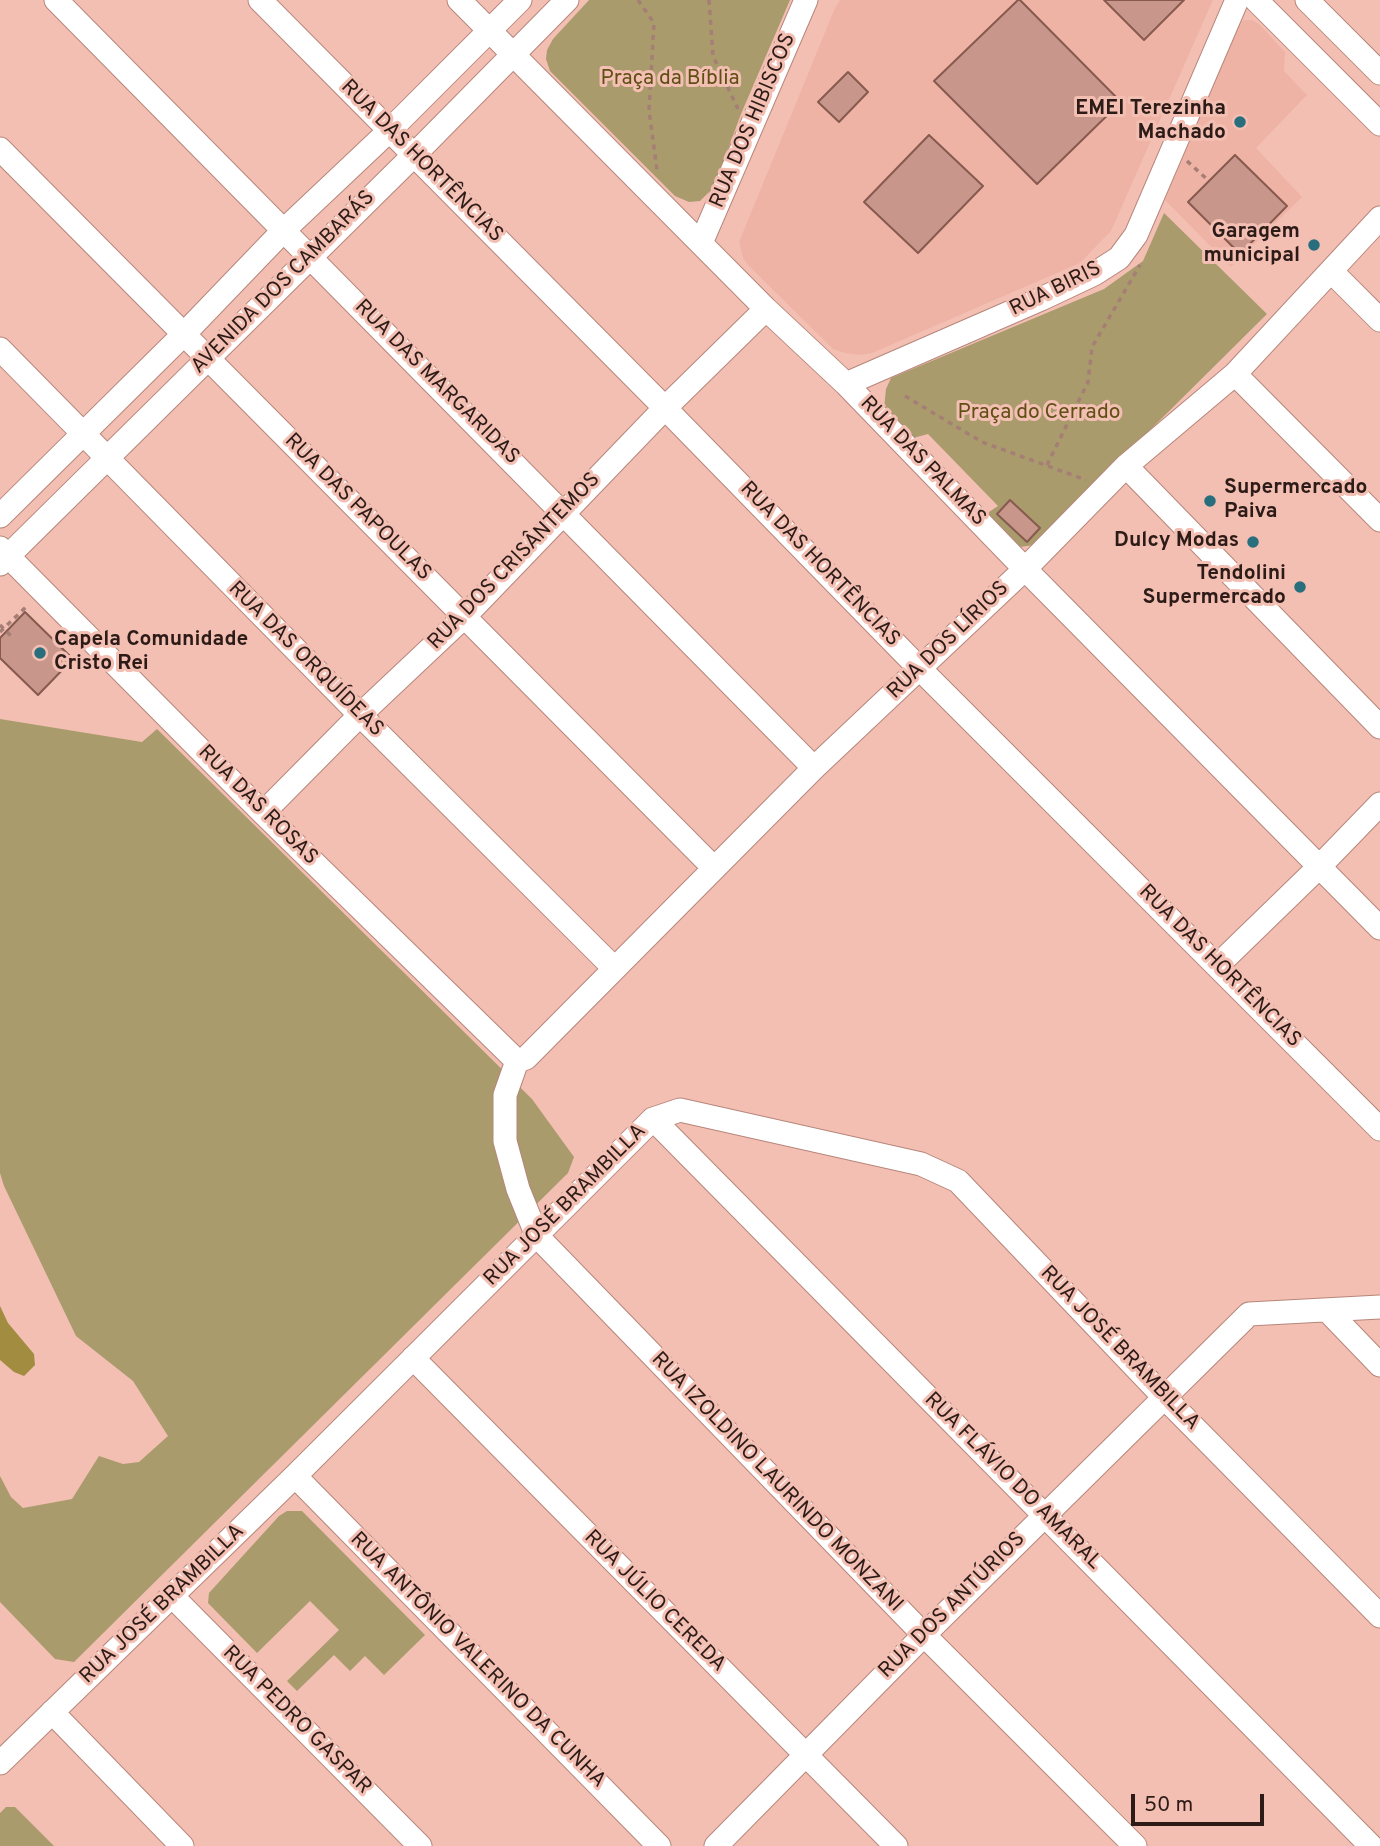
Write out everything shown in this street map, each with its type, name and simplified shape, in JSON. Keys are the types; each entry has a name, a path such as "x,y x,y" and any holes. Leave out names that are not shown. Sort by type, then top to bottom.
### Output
{"street":[{"name":"RUA DAS MARGARIDAS","path":"56,0 814,768"},
{"name":"RUA DAS HORTÊNCIAS","path":"260,0 920,669 1380,1129"},
{"name":"RUA DAS PALMAS","path":"459,0 766,309 846,384 1380,928"},
{"name":"AVENIDA DOS CAMBARÁS","path":"0,516 284,231 520,0"},
{"name":"AVENIDA DOS CAMBARÁS","path":"3,556 209,358 567,0"},
{"name":"RUA DOS HIBISCOS","path":"701,243 806,0"},
{"name":"RUA BIRIS","path":"846,384 1041,299 1094,274 1119,258 1136,235 1237,0"},
{"path":"1256,0 1380,124"},
{"path":"1307,0 1380,73"},
{"name":"RUA DAS PAPOULAS","path":"0,149 714,869"},
{"name":"RUA DOS LÍRIOS","path":"517,1061 526,1058 814,768 1025,569 1126,466 1235,374 1380,218"},
{"path":"1331,271 1380,320"},
{"name":"RUA DOS CRISÂNTEMOS","path":"263,813 464,617 665,408 766,309"},
{"name":"RUA DAS ORQUÍDEAS","path":"0,349 360,716 614,968"},
{"path":"1235,374 1380,520"},
{"path":"1126,466 1380,727"},
{"name":"RUA DAS ROSAS","path":"3,556 42,591 263,813 517,1061"},
{"path":"1218,965 1320,867 1380,804"},
{"path":"517,1061 505,1094 505,1141 518,1189 537,1236"},
{"name":"RUA JOSÉ BRAMBILLA","path":"3,1754 52,1712 295,1476 653,1119 680,1110 921,1164 958,1181 1164,1397 1380,1616"},
{"name":"RUA FLÁVIO DO AMARAL","path":"653,1119 1371,1846"},
{"name":"RUA IZOLDINO LAURINDO MONZANI","path":"537,1236 924,1635 1135,1846"},
{"name":"RUA DOS ANTÚRIOS","path":"716,1846 1044,1515 1249,1314 1380,1307"},
{"path":"1327,1310 1380,1365"},
{"name":"RUA JÚLIO CEREDA","path":"413,1357 896,1846"},
{"name":"RUA ANTÔNIO VALERINO DA CUNHA","path":"295,1476 659,1846"},
{"name":"RUA PEDRO GASPAR","path":"172,1596 420,1846"},
{"path":"52,1712 183,1846"}],"path":[{"path":"638,0 654,23 649,110 658,179 648,170"},
{"path":"709,0 713,56 741,114 746,102"},
{"path":"1183,157 1209,181"},
{"path":"1047,465 1088,382 1092,347 1143,261"},
{"path":"905,396 982,442 1096,483"},
{"path":"11,636 1,629 42,591"}],"shaded area":[{"path":"840,0 1213,0 1111,231 1080,263 862,355 833,349 749,266 743,258 739,242"},
{"name":"EMEI Terezinha Machado","path":"1243,20 1252,20 1259,24 1285,52 1284,71 1307,95 1256,148 1302,197 1231,267 1165,200"},
{"path":"0,1306 8,1323 34,1354 35,1365 24,1376 14,1372 0,1360"}],"green space":[{"name":"Praça da Bíblia","path":"589,0 790,0 741,114 714,187 700,201 689,202 675,196 550,71 546,59 553,39"},
{"name":"Praça do Cerrado","path":"1164,213 1267,314 1034,545 1020,547 986,514 998,506 928,434 913,438 884,409 886,389 891,378 1104,289 1143,261"},
{"path":"0,719 142,742 157,729 532,1099 574,1157 568,1173 74,1662 55,1659 0,1602 0,1476 11,1497 23,1508 72,1499 99,1456 123,1464 139,1462 168,1436 133,1381 76,1336 0,1173"},
{"path":"287,1511 302,1511 425,1635 384,1675 365,1656 350,1671 334,1655 297,1691 287,1681 339,1630 310,1601 257,1653 208,1603 209,1593 279,1516"},
{"path":"6,1807 15,1807 54,1846 0,1846 0,1813"}],"building":[{"path":"1018,0 1121,102 1037,184 934,81"},
{"path":"1104,0 1184,0 1144,40"},
{"path":"848,72 868,92 839,122 818,102"},
{"path":"929,135 983,186 918,253 864,202"},
{"path":"1235,155 1287,206 1240,254 1188,202"},
{"path":"1010,500 1040,528 1027,542 997,514"},
{"path":"25,612 73,659 38,695 0,658 0,638"}],"place":[{"name":"EMEI Terezinha Machado","path":"1240,122"},
{"name":"Garagem municipal","path":"1314,245"},
{"name":"Supermercado Paiva","path":"1210,501"},
{"name":"Dulcy Modas","path":"1253,542"},
{"name":"Tendolini Supermercado","path":"1300,587"},
{"name":"Capela Comunidade Cristo Rei","path":"40,653"}]}
